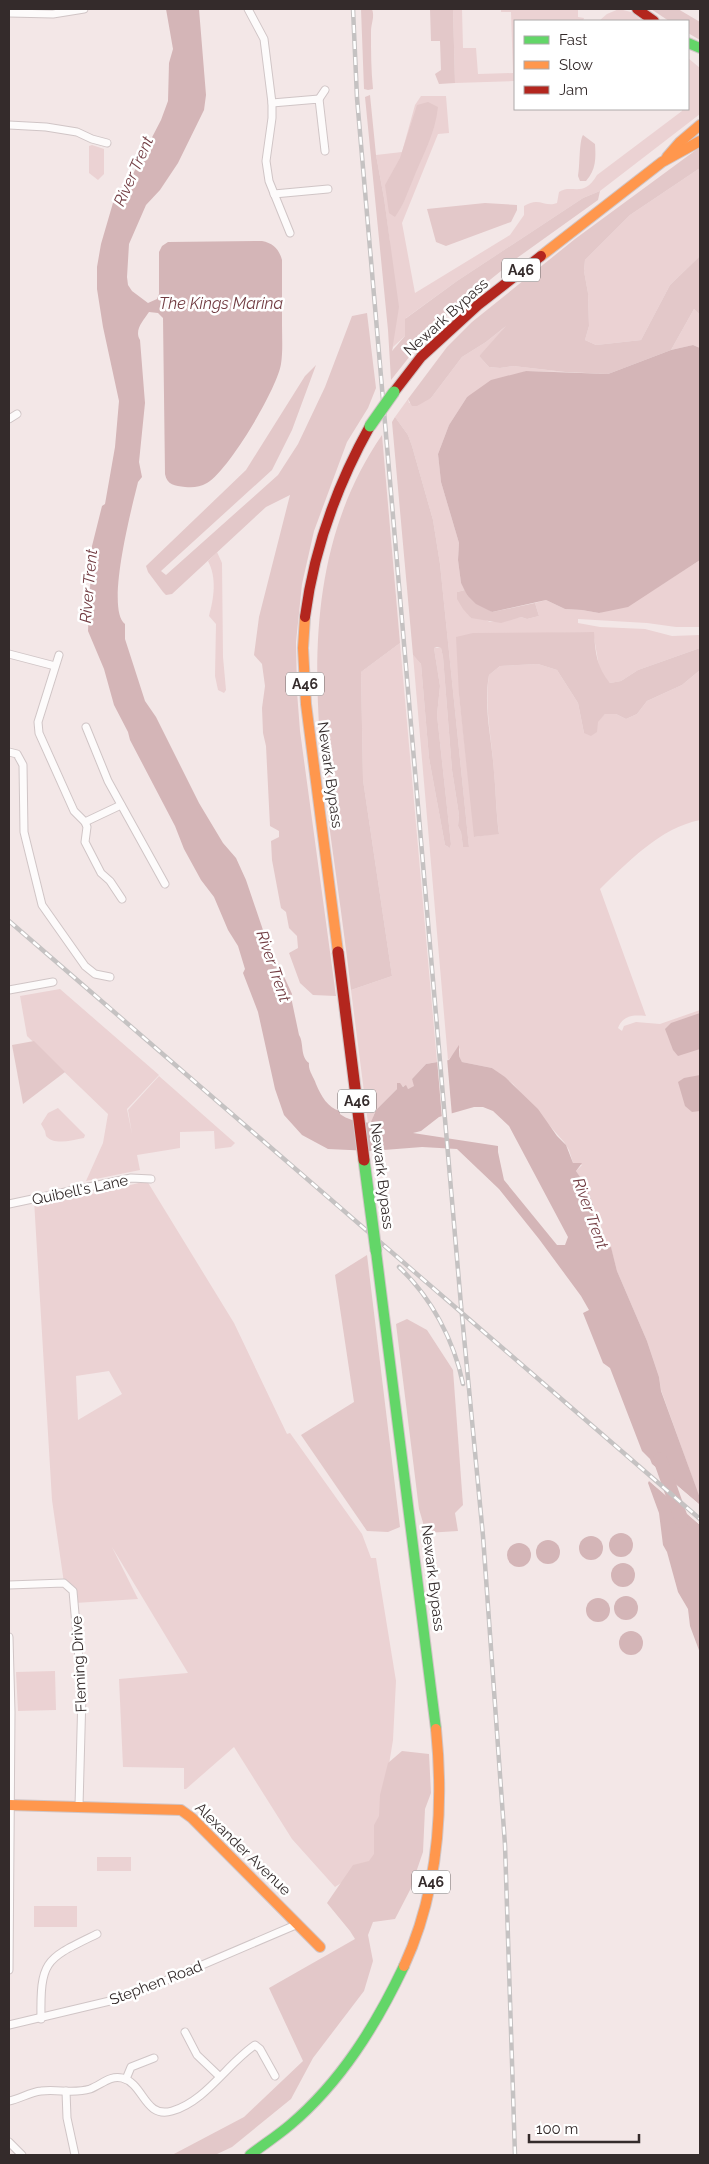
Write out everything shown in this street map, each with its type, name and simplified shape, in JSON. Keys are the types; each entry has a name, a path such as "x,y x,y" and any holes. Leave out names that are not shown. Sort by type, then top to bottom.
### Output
{"main road":[{"path":"637,9 653,20"},
{"path":"693,46 700,56"},
{"name":"Newark Bypass","path":"662,162 680,142 700,125"},
{"name":"Newark Bypass","path":"250,2155 306,2110 363,2042 386,2004 402,1972 422,1919 437,1848 440,1808 440,1769 434,1706 309,733 305,688 304,638 310,585 322,531 346,469 370,426 420,357 478,305 662,162 700,141"},
{"name":"Alexander Avenue","path":"9,1805 181,1810 192,1818 320,1947"}],"street":[{"path":"9,13 53,14 84,9"},
{"path":"248,9 264,39 272,103 272,118 266,161 269,181 290,233"},
{"path":"325,90 319,98 325,151"},
{"path":"272,103 319,98"},
{"path":"9,125 46,126 77,132 92,140 108,143"},
{"path":"274,194 328,189"},
{"path":"9,419 17,414"},
{"path":"9,654 55,666"},
{"path":"59,655 38,722 39,733 74,811 86,822 86,842 101,874 110,881 122,898"},
{"path":"86,727 108,781 165,884"},
{"path":"9,752 14,752 20,757 23,765 24,832 42,905 85,966 95,974 110,977"},
{"path":"86,822 121,805"},
{"path":"9,990 53,982"},
{"name":"Quibell's Lane","path":"9,1204 131,1178 151,1179"},
{"name":"Fleming Drive","path":"9,1585 64,1583 73,1591 82,1694 79,1806"},
{"path":"9,1638 9,1970"},
{"name":"Stephen Road","path":"9,2025 114,2000 139,1992 298,1924"},
{"path":"41,2018 41,1984 51,1962 64,1949 97,1934"},
{"path":"185,2032 197,2055 219,2076"},
{"path":"9,2101 41,2091 90,2089 111,2078 126,2079 133,2084 149,2107 162,2112 173,2111 198,2096 240,2055 255,2045 260,2049 276,2076"},
{"path":"126,2079 131,2067 154,2058"},
{"path":"66,2091 67,2118 76,2151 75,2155"},
{"path":"9,2142 22,2155"}],"shaded area":[{"path":"361,9 372,9 373,15 371,68 373,89 368,90 364,89"},
{"path":"430,9 453,9 455,83 439,84 435,74 441,70 440,41 431,41"},
{"path":"453,9 462,9 463,48 476,48 478,74 513,73 511,12 501,12 501,9 578,9 578,17 584,18 583,20 514,20 514,81 455,83"},
{"path":"619,9 631,12 641,20 600,20 607,14"},
{"path":"651,9 678,9 700,22 700,40 689,34 689,20 668,20"},
{"path":"689,59 700,68 700,114 600,191 583,198 457,281 406,318 405,336 393,347 390,358 390,243 376,155 402,152 415,105 421,96 446,96 449,133 438,134 402,223 415,293 510,235 524,215 524,206 534,202 557,203 559,192 587,187 597,175 682,111 689,110"},
{"path":"370,95 376,155 399,307 392,351 405,336 405,319 457,281 583,198 600,191 598,200 517,258 450,312 421,342 391,380 388,330 365,97"},
{"path":"428,102 438,107 434,127 405,200 395,217 389,213 385,185 400,158 417,105"},
{"path":"583,135 595,144 595,159 594,168 589,177 586,181 580,181 578,176"},
{"path":"92,145 104,149 104,174 98,180 89,173 89,146"},
{"path":"700,147 700,168 630,215 585,260 584,271 588,293 589,326 585,340 596,345 641,340 670,285 700,256 700,315 694,309 671,350 608,374 565,372 513,366 489,367 479,356 506,326 486,342 462,357 431,398 417,406 412,406 408,399 447,347 472,322 575,239"},
{"path":"700,168 700,256 670,285 641,340 596,345 585,340 589,326 588,293 584,271 585,260 630,215"},
{"path":"485,203 517,205 517,210 511,222 446,246 436,242 427,209"},
{"path":"694,309 700,315 700,348 693,345 671,350"},
{"path":"367,313 376,388 368,408 347,442 314,531 302,584 296,642 300,731 336,996 313,995 300,983 289,953 298,948 297,936 289,928 286,912 281,908 272,860 271,841 279,837 279,831 270,826 262,708 265,686 262,664 254,655 259,617 290,495 266,507 172,594 166,595 163,592 148,572 146,566 246,470 305,376 316,365 292,430 272,470 161,571 166,575 278,475 298,444 325,387 352,316"},
{"path":"510,323 479,356 489,367 513,366 565,372 526,371 467,397 449,425 438,454 441,482 459,543 458,560 461,583 465,590 457,592 471,618 481,618 490,622 521,617 527,619 539,616 535,603 546,600 565,609 599,613 652,591 700,560 700,627 676,627 647,623 578,619 578,623 600,627 645,629 672,636 700,635 700,648 638,670 621,681 610,683 600,672 593,632 505,634 459,694 475,837 499,833 487,699 489,675 500,666 538,664 557,670 578,703 584,733 605,714 616,714 626,719 637,714 647,701 682,685 700,670 700,820 671,830 658,838 633,857 600,889 646,1016 626,1018 618,1028 622,1031 624,1026 636,1022 660,1024 700,1010 700,1499 661,1390 659,1377 647,1341 617,1271 611,1248 608,1248 587,1187 576,1171 582,1165 573,1163 564,1142 513,1084 492,1068 462,1062 459,1056 460,1048 448,1060 413,655 421,664 429,758 445,845 450,848 437,715 440,686 434,648 441,648 443,657 452,770 459,815 458,826 461,832 463,847 469,847 440,564 433,520 408,435 395,417 408,399 409,403 431,398 462,357 486,342"},
{"path":"395,417 408,435 433,520 440,564 469,847 463,847 461,832 458,826 459,815 452,770 443,657 441,648 437,647 434,648 440,686 437,715 450,848 445,845 429,758 421,664 413,655 392,422"},
{"path":"382,435 400,643 361,672 363,780 392,976 351,990 331,839 320,735 317,682 319,631 325,580 336,530 355,481"},
{"path":"217,552 222,563 223,657 226,690 224,693 218,690 215,676 216,624 209,616 214,581 208,561"},
{"path":"465,590 467,595 492,612 535,603 539,616 527,619 521,617 501,623 471,618 457,599 457,592"},
{"path":"594,632 595,646 602,672 610,683 621,681 638,670 700,648 700,670 682,685 647,701 637,714 626,719 616,714 605,714 598,722 597,732 591,736 584,733 578,703 557,670 538,664 500,666 489,675 487,687 487,711 499,834 474,837 459,695 456,637 473,633"},
{"path":"400,643 437,1062 426,1064 412,1079 415,1086 408,1089 401,1085 375,1111 372,1121 368,1123 351,990 392,976 363,780 361,672"},
{"path":"60,989 159,1075 127,1109 132,1134 128,1110 159,1076 235,1143 231,1147 215,1149 214,1131 180,1132 180,1148 137,1155 140,1170 86,1181 103,1143 108,1114 27,1036 20,996"},
{"path":"34,1041 65,1072 23,1104 12,1045"},
{"path":"58,1108 85,1135 84,1138 59,1142 46,1136 41,1124 48,1113"},
{"path":"147,1181 234,1323 287,1434 290,1433 362,1534 371,1558 376,1558 396,1681 393,1740 373,1862 335,1887 292,1839 234,1747 186,1789 184,1789 184,1768 123,1767 119,1679 188,1673 112,1547 138,1599 75,1603 75,1596 64,1583 52,1500 34,1200 80,1188 80,1197","holes":["109,1371 122,1394 78,1420 76,1376"]},
{"path":"367,1255 400,1527 388,1532 367,1531 301,1435 354,1402 335,1275"},
{"path":"407,1319 427,1330 453,1370 463,1505 455,1513 458,1531 426,1533 419,1509 396,1324"},
{"path":"55,1671 56,1710 18,1711 16,1672"},
{"path":"402,1751 429,1754 431,1793 425,1809 423,1852 410,1890 395,1919 373,1922 368,1935 373,1961 364,1991 313,2058 291,2099 232,2147 215,2155 172,2155 244,2117 303,2061 269,1988 355,1939 327,1903 353,1865 369,1861 374,1854 374,1825 379,1816 380,1795 388,1763"},
{"path":"97,1857 131,1857 131,1871 97,1871"},
{"path":"34,1906 77,1906 77,1927 34,1927"}],"water":[{"name":"The Kings Marina","path":"166,9 199,9 206,95 204,110 178,163 160,190 146,205 129,244 128,285 132,291 148,303 157,299 159,294 159,252 162,246 168,242 262,241 269,243 277,250 282,260 282,354 278,376 262,409 227,462 207,483 194,487 178,486 170,483 165,474 163,318 158,313 149,312 140,326 138,336 140,340 145,403 139,462 142,477 138,482 126,534 118,599 120,615 125,624 125,639 145,701 156,717 199,803 223,843 236,858 246,880 264,933 292,994 291,997 304,1057 309,1063 310,1071 325,1101 347,1118 359,1122 371,1122 376,1110 397,1089 397,1083 400,1083 403,1087 406,1085 408,1089 414,1086 412,1079 426,1064 449,1060 459,1045 459,1056 462,1062 492,1068 505,1077 538,1109 557,1136 566,1145 573,1163 582,1163 576,1171 587,1187 608,1248 611,1247 617,1271 647,1341 659,1377 661,1391 700,1498 700,1505 652,1464 642,1451 610,1368 603,1363 583,1313 589,1310 581,1296 499,1189 457,1149 422,1147 371,1151 328,1149 302,1135 284,1115 275,1089 258,1012 243,973 245,969 238,946 228,930 214,897 201,880 184,849 175,826 114,705 104,669 88,631 92,546 102,506 105,504 115,447 119,401 103,327 97,289 97,267 101,244 115,196 133,174 161,120 168,101 169,63 173,49","holes":["474,1107 483,1107 493,1111 509,1126 568,1237 565,1245 557,1245 504,1180 498,1146 413,1133 421,1131 439,1117"]},
{"path":"693,345 700,348 700,560 628,607 599,613 565,609 546,600 492,612 476,604 467,595 461,583 458,560 459,543 441,482 438,454 449,425 467,397 491,380 526,371 608,374 671,350"},
{"path":"700,1013 700,1049 678,1056 673,1050 665,1029 671,1023"},
{"path":"700,1075 700,1111 692,1112 685,1106 678,1082 684,1078"},
{"path":"649,1481 700,1525 700,1653 690,1626 688,1609 678,1592 667,1552 663,1545 659,1513 648,1483"},
{"path":"621,1533 629,1537 633,1545 629,1553 621,1557 613,1553 609,1545 613,1537"},
{"path":"591,1536 599,1540 603,1548 599,1556 591,1560 583,1556 579,1548 583,1540"},
{"path":"548,1540 556,1544 560,1552 556,1560 548,1564 540,1560 536,1552 540,1544"},
{"path":"519,1543 527,1547 531,1555 527,1563 519,1567 511,1563 507,1555 511,1547"},
{"path":"623,1563 631,1567 635,1575 631,1583 623,1587 615,1583 611,1575 615,1567"},
{"path":"626,1596 634,1600 638,1608 634,1616 626,1620 618,1616 614,1608 618,1600"},
{"path":"598,1598 606,1602 610,1610 606,1618 598,1622 590,1618 586,1610 590,1602"},
{"path":"631,1631 639,1635 643,1643 639,1651 631,1655 623,1651 619,1643 623,1635"}],"pier":[{"path":"447,1058 452,1116 442,1119 437,1059"},
{"path":"648,1461 700,1505 700,1508 650,1466"},
{"path":"647,1479 651,1479 700,1522 700,1525"}],"waterway":[{"name":"River Trent","path":"660,1459 682,1521"}],"railway":[{"path":"353,9 357,98 461,1305 483,1536 505,1845 515,2155"},
{"path":"9,921 700,1519"},
{"path":"399,1267 411,1279 440,1320 454,1351 463,1384"}],"traffic: fast":[{"path":"689,43 700,48"},
{"path":"370,426 394,392"},
{"path":"364,1160 376,1251"},
{"path":"376,1251 436,1729"},
{"path":"250,2155 285,2129 308,2108 341,2071 356,2052 382,2010 404,1966"}],"traffic: slow":[{"path":"667,157 680,142 700,125"},
{"path":"541,256 662,162 700,141"},
{"path":"305,617 303,648 306,704 338,952"},
{"path":"404,1966 424,1909 436,1850 439,1789 436,1729"},
{"path":"9,1805 181,1810 192,1818 320,1947"}],"traffic: jam":[{"path":"637,9 653,20"},
{"path":"394,392 421,357 478,305 541,256"},
{"path":"305,617 314,567 328,518 347,472 370,426"},
{"path":"338,952 364,1160"}]}
